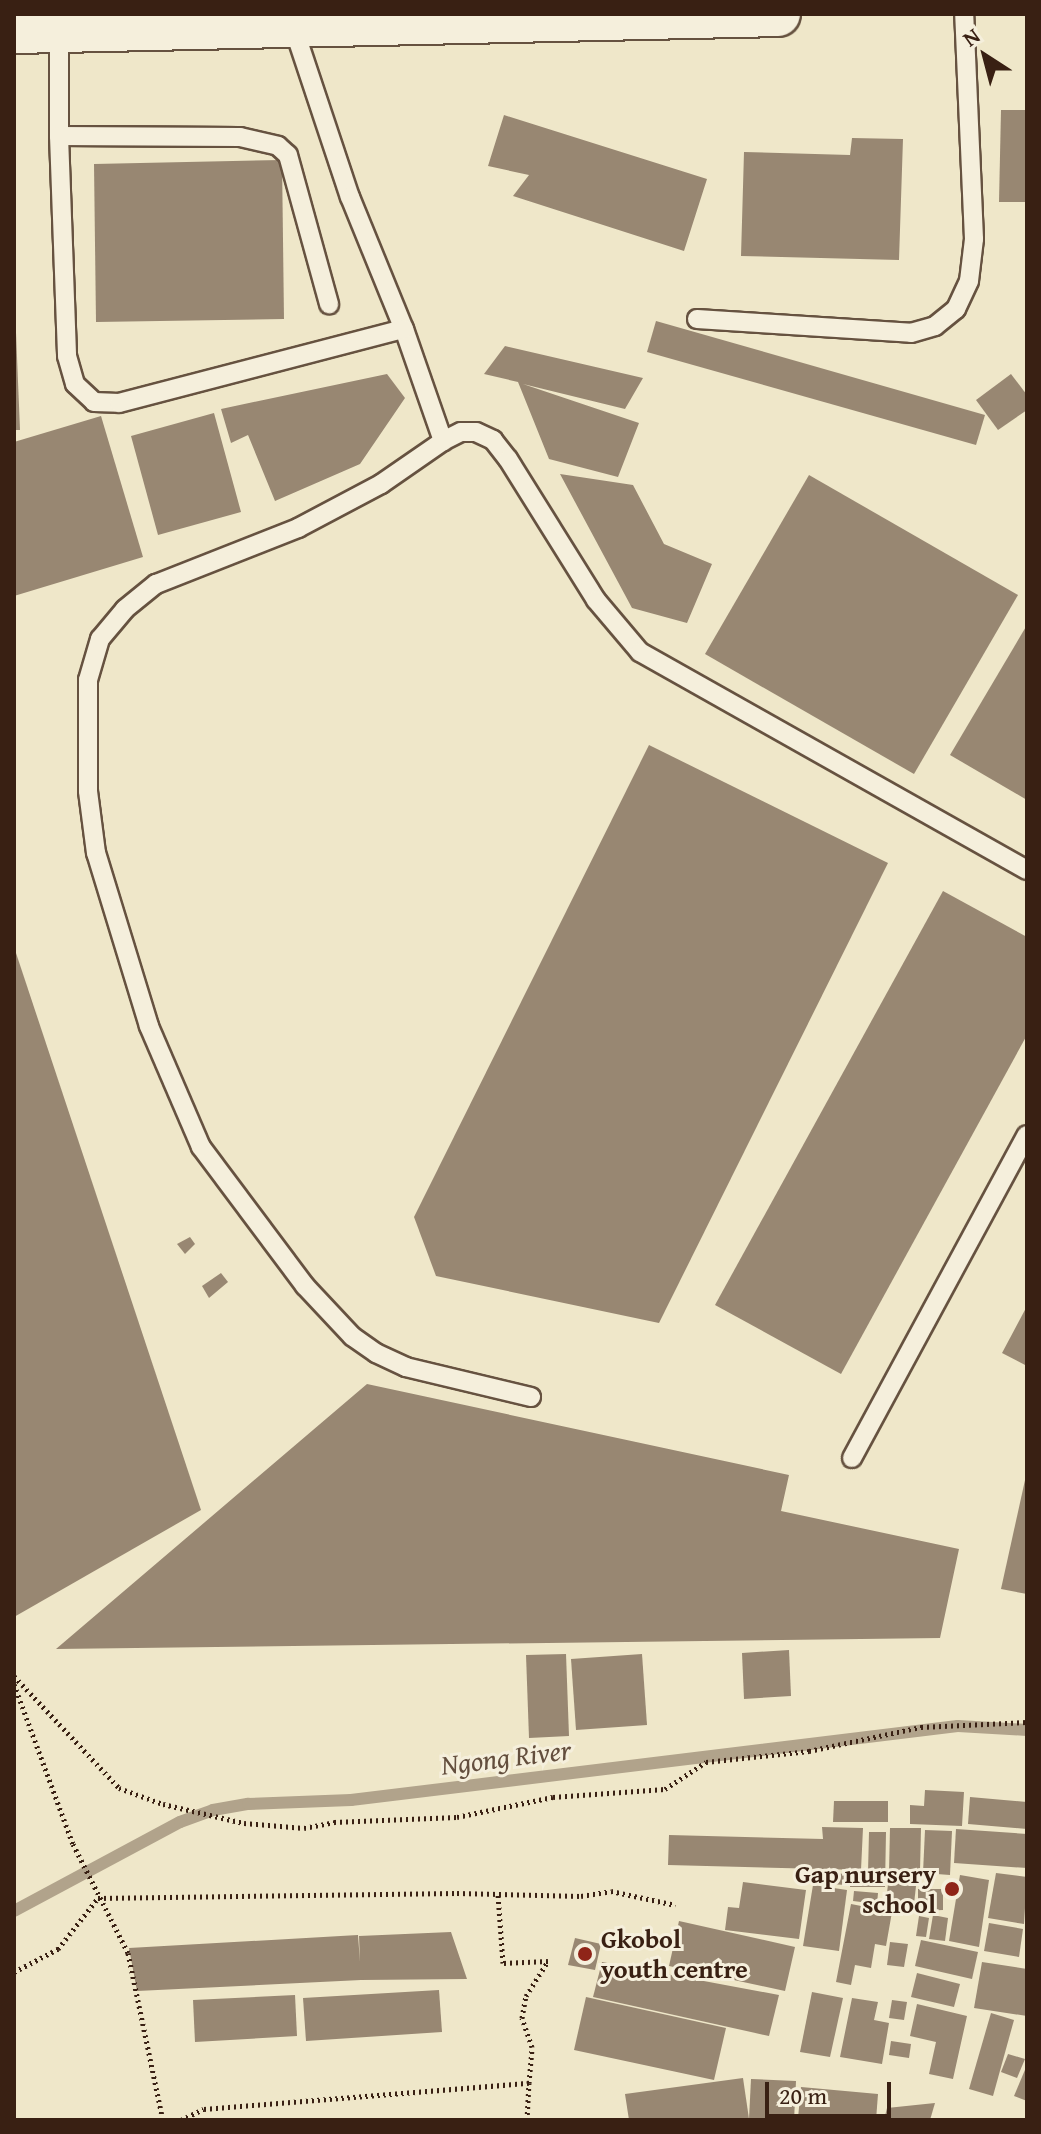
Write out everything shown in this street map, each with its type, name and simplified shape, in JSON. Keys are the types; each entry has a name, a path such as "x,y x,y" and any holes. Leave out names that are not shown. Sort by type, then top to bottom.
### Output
{"main road":[{"path":"14,31 778,14"}],"lane":[{"path":"697,319 911,333 935,326 956,309 969,281 974,239 964,14"},
{"path":"293,23 350,197 404,329 443,441"},
{"path":"59,29 59,136 67,356 75,384 94,402 119,403 404,329"},
{"path":"59,136 240,137 278,146 288,155 329,304"},
{"path":"531,1397 406,1367 376,1353 329,1314 254,1221 201,1147 166,1071 96,853 88,791 88,680 100,639 125,609 156,584 298,528 345,505 443,441 461,432 476,432 493,440 596,600 640,652 1027,870"},
{"path":"852,1458 1027,1135"}],"path":[{"path":"14,1676 119,1788 163,1804 244,1823 304,1828 334,1822 457,1817 553,1797 665,1789 706,1762 809,1751 921,1727 1027,1722"},
{"path":"14,1684 82,1860 96,1885 98,1898 128,1953 163,2120"},
{"path":"98,1898 581,1896 611,1891 675,1905"},
{"path":"498,1895 503,1963 548,1961 526,1996 522,2018 532,2047 527,2120"},
{"path":"14,1972 58,1949 98,1898"},
{"path":"181,2120 204,2109 529,2083"}],"building":[{"path":"1001,110 1027,110 1027,202 999,202"},
{"path":"504,115 707,179 684,251 513,196 529,175 488,166"},
{"path":"852,138 903,139 899,260 741,256 744,152 850,155"},
{"path":"282,160 284,319 96,322 94,164"},
{"path":"14,284 20,430 14,430"},
{"path":"656,321 985,415 976,445 647,352"},
{"path":"505,346 643,378 625,409 523,384 639,423 618,477 549,459 518,382 484,374"},
{"path":"387,374 405,398 360,464 275,501 248,435 231,443 221,409"},
{"path":"1011,374 1027,395 1027,410 998,430 976,400"},
{"path":"214,413 241,512 158,535 131,436"},
{"path":"101,416 143,557 14,596 14,442"},
{"path":"560,474 633,485 664,544 712,564 687,623 632,608"},
{"path":"809,475 1018,595 914,774 705,654"},
{"path":"1027,625 1027,800 950,755"},
{"path":"649,745 888,863 659,1323 436,1276 414,1217"},
{"path":"943,891 1027,937 1027,1035 841,1374 715,1305"},
{"path":"14,947 201,1510 14,1617"},
{"path":"190,1237 195,1244 185,1254 177,1244"},
{"path":"221,1273 228,1282 209,1298 202,1286"},
{"path":"1027,1306 1027,1366 1002,1353"},
{"path":"367,1384 789,1475 781,1511 959,1549 940,1638 56,1649"},
{"path":"1027,1471 1027,1594 1001,1589"},
{"path":"789,1650 791,1696 744,1699 742,1653"},
{"path":"566,1654 569,1736 529,1738 526,1655"},
{"path":"642,1654 647,1725 576,1730 571,1659"},
{"path":"925,1790 964,1792 962,1826 910,1824 910,1805 924,1806"},
{"path":"970,1797 1027,1802 1027,1829 968,1824"},
{"path":"834,1801 888,1801 888,1822 833,1822"},
{"path":"822,1827 863,1828 861,1870 668,1865 669,1835 823,1839"},
{"path":"890,1828 921,1828 920,1871 889,1872"},
{"path":"956,1829 1027,1834 1027,1868 954,1863"},
{"path":"925,1830 952,1831 950,1875 923,1873"},
{"path":"869,1832 886,1832 885,1887 850,1887 850,1873 868,1872"},
{"path":"831,1873 847,1874 847,1885 829,1884"},
{"path":"996,1873 1027,1877 1024,1924 988,1918"},
{"path":"889,1875 917,1877 914,1904 886,1902"},
{"path":"960,1875 989,1880 979,1947 949,1941"},
{"path":"743,1882 806,1890 799,1939 725,1930 728,1907 739,1908"},
{"path":"813,1885 847,1890 839,1951 803,1946"},
{"path":"918,1889 943,1889 943,1910 918,1911"},
{"path":"854,1891 878,1893 877,1904 853,1901"},
{"path":"851,1904 892,1912 886,1946 875,1944 871,1968 855,1965 851,1985 836,1982"},
{"path":"933,1915 948,1918 945,1941 929,1939"},
{"path":"919,1916 929,1918 926,1937 916,1936"},
{"path":"679,1921 795,1947 785,1991 669,1966"},
{"path":"989,1923 1023,1929 1019,1957 984,1951"},
{"path":"451,1932 467,1979 361,1980 137,1991 129,1948 358,1935 360,1962 359,1936"},
{"name":"Gkobol youth centre","path":"575,1938 601,1944 595,1970 568,1965"},
{"path":"921,1940 978,1952 972,1979 915,1966"},
{"path":"890,1942 908,1944 904,1967 887,1965"},
{"path":"602,1962 779,1995 769,2036 593,1997"},
{"path":"982,1962 1027,1969 1027,2016 974,2008"},
{"path":"917,1973 960,1984 954,2007 911,1997"},
{"path":"439,1990 442,2032 306,2041 303,1998"},
{"path":"812,1992 843,1998 830,2057 800,2052"},
{"path":"295,1995 297,2036 195,2042 193,2000"},
{"path":"586,1997 726,2028 714,2080 574,2050"},
{"path":"852,1998 878,2002 874,2020 889,2023 882,2064 840,2057"},
{"path":"892,2000 907,2002 904,2020 889,2018"},
{"path":"917,2004 967,2016 953,2079 929,2074 936,2042 910,2036"},
{"path":"991,2013 1014,2020 993,2096 969,2089"},
{"path":"891,2041 911,2044 909,2058 889,2055"},
{"path":"1008,2054 1025,2059 1017,2078 1001,2072"},
{"path":"1027,2065 1027,2101 1014,2096"},
{"path":"743,2078 749,2119 629,2120 625,2094"},
{"path":"751,2079 796,2081 794,2120 749,2119"},
{"path":"801,2087 878,2094 876,2120 798,2118"},
{"path":"935,2103 930,2120 884,2120 887,2108"}],"waterway":[{"name":"Ngong River","path":"14,1911 180,1822 213,1810 248,1804 351,1800 958,1726 1027,1730"}],"place":[{"name":"Gap nursery school","path":"952,1889"},
{"name":"Gkobol youth centre","path":"585,1954"}]}
